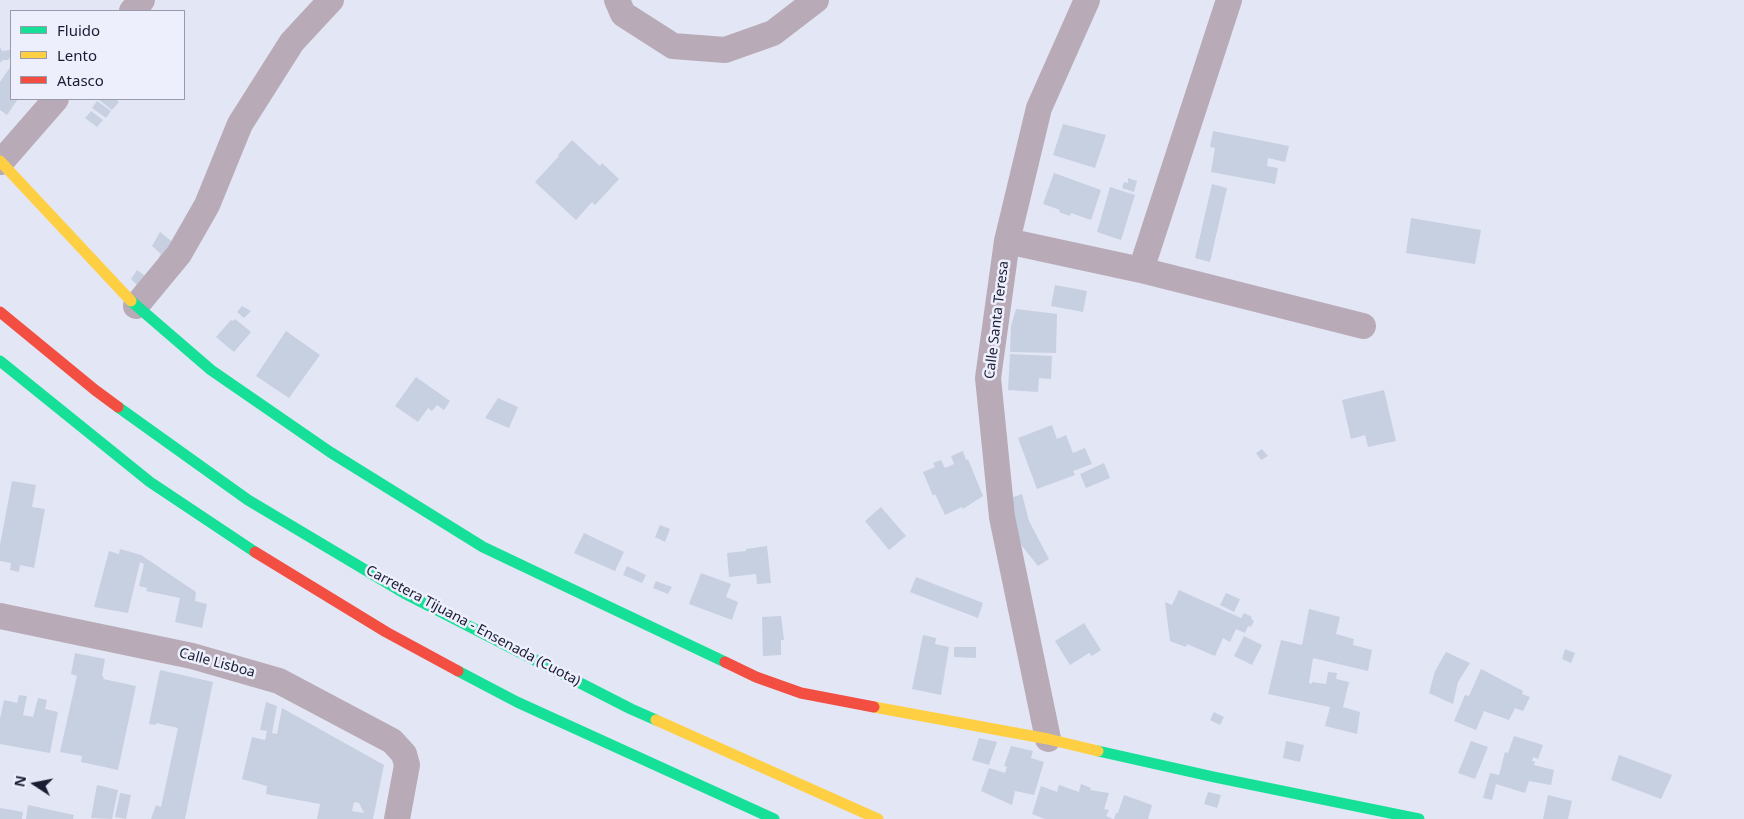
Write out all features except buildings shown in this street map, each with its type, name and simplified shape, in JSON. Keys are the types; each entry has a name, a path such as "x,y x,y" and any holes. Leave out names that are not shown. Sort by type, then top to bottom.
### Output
{"main road":[{"path":"0,162 136,306 219,376 330,452 483,547 756,677 801,693 1048,739 1214,777 1419,819"},
{"name":"Carretera Tijuana - Ensenada (Cuota)","path":"0,312 94,390 248,500 404,593 631,709 878,819"},
{"path":"0,361 150,482 253,551 386,632 517,702 774,819"}],"street":[{"path":"133,10 142,0"},
{"path":"136,306 180,254 207,205 240,124 292,42 331,0"},
{"path":"617,0 623,14 673,46 725,50 774,33 816,0"},
{"name":"Calle Santa Teresa","path":"1048,739 1002,516 988,378 1007,240 1039,108 1086,0"},
{"path":"1141,270 1230,0"},
{"path":"0,162 55,100"},
{"path":"1007,240 1141,270 1362,326"},
{"name":"Calle Lisboa","path":"0,616 192,656 279,681 392,741 404,754 408,765 397,819"}],"traffic: fast":[{"path":"131,301 211,370 330,452 483,547 725,662"},
{"path":"0,361 150,482 255,552"},
{"path":"118,407 248,500 404,593 656,720"},
{"path":"458,671 517,702 774,819"},
{"path":"1098,751 1419,819"}],"traffic: slow":[{"path":"0,161 131,301"},
{"path":"874,707 1048,739 1098,751"},
{"path":"656,720 878,819"}],"traffic: jam":[{"path":"0,312 118,407"},
{"path":"255,552 386,632 458,671"},
{"path":"725,662 756,677 801,693 874,707"}]}
